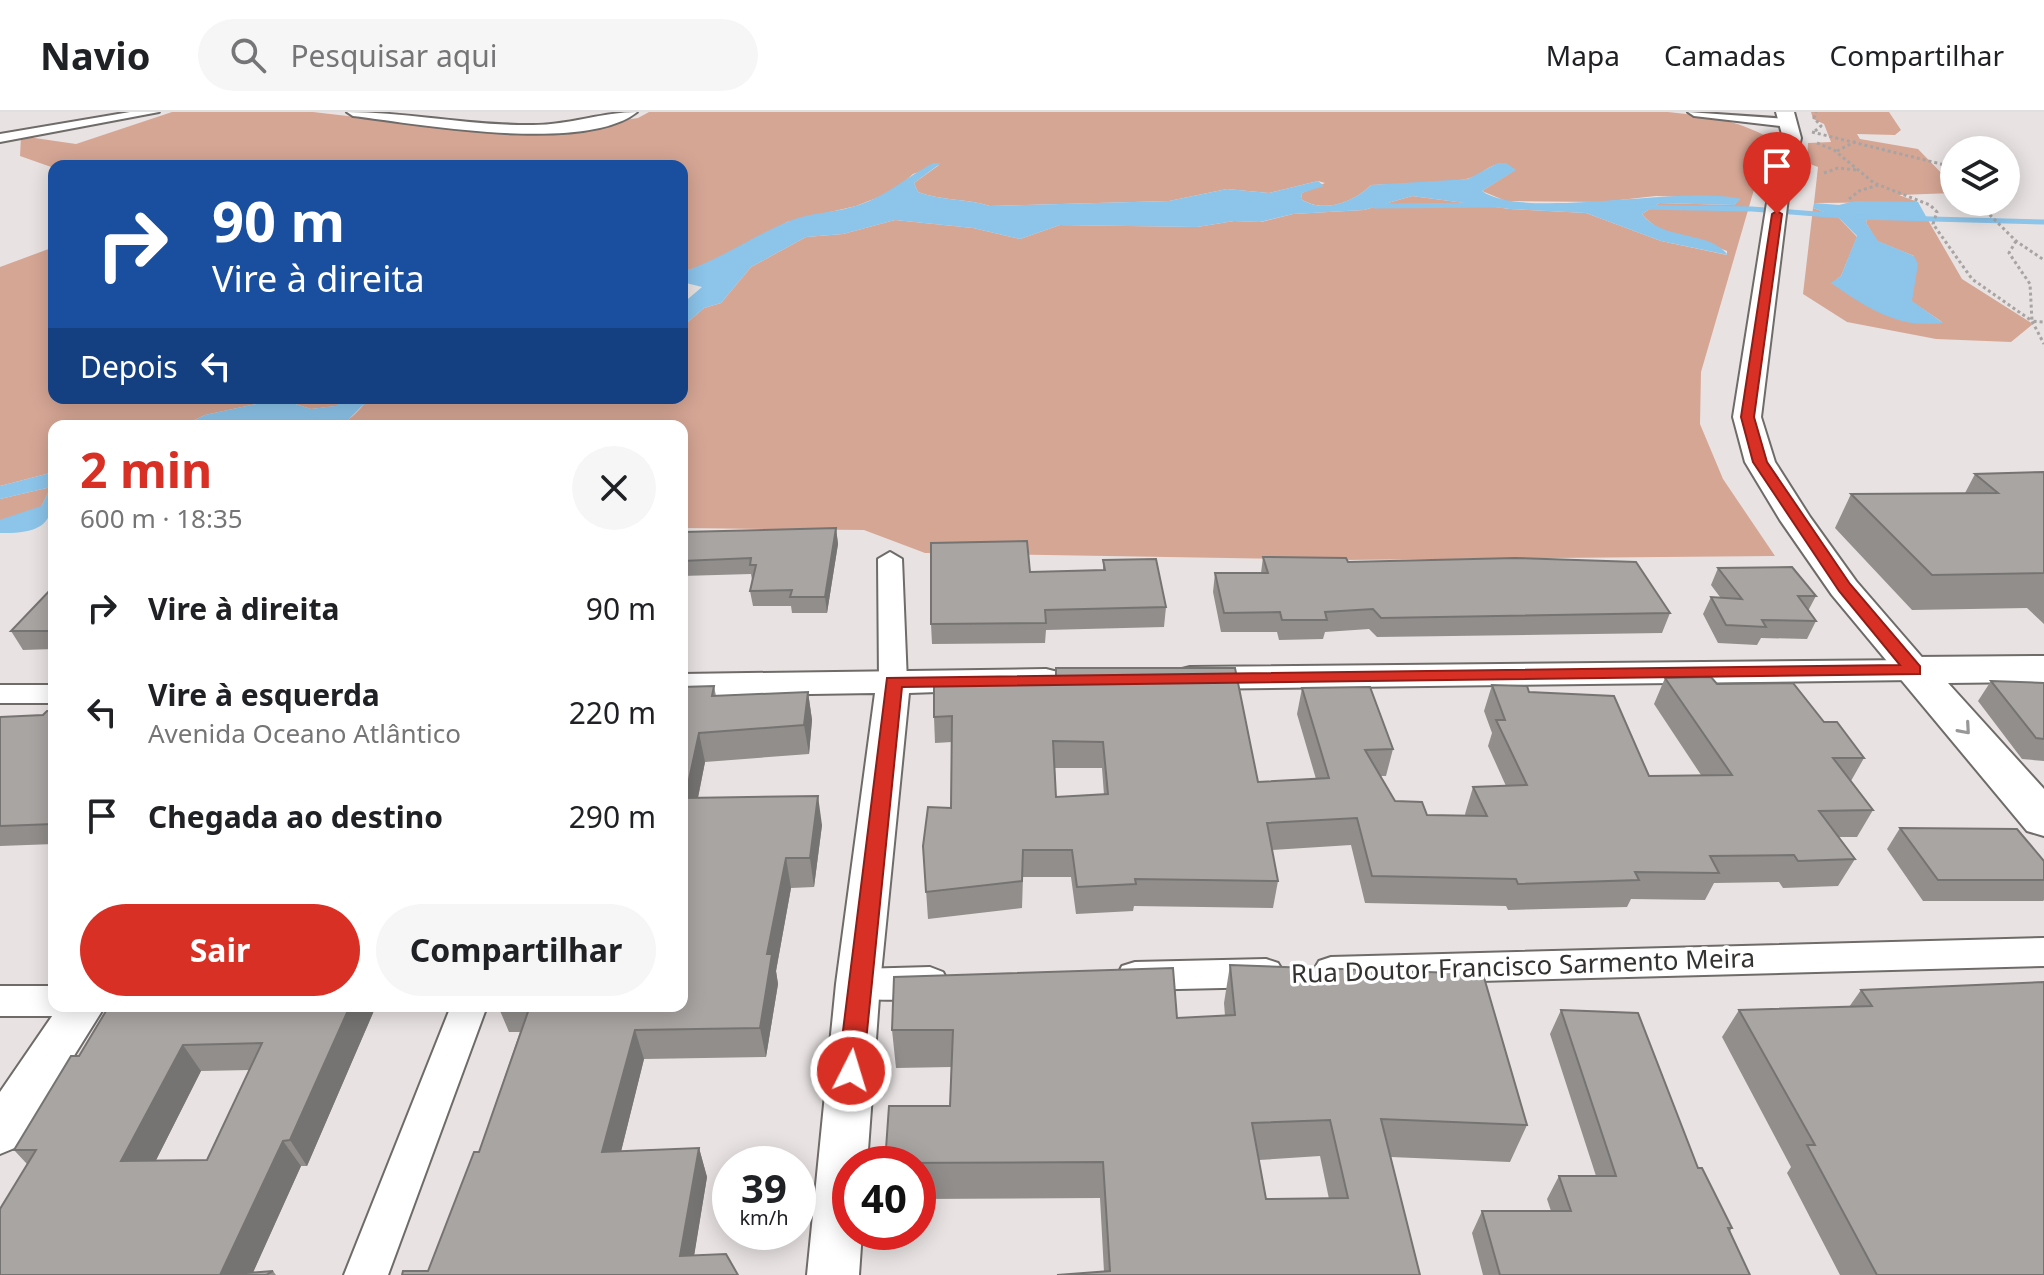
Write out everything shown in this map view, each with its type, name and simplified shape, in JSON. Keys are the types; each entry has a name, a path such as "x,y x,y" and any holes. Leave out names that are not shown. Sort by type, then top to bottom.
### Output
{"main road":[{"path":"1789,126 1747,417 1760,462 1844,588 2044,819"},
{"path":"1914,670 2044,669"}],"street":[{"path":"0,138 153,112"},
{"path":"353,112 508,130 612,120 631,112"},
{"path":"1694,112 1789,126"},
{"path":"833,1275 858,984 893,682 890,559"},
{"path":"1164,679 1914,670"},
{"path":"688,685 1085,680"},
{"path":"0,694 48,694"},
{"name":"Rua Doutor Francisco Sarmento Meira","path":"1096,977 2044,952"},
{"path":"858,984 969,981"},
{"path":"0,1001 48,1001"},
{"path":"0,1132 79,1012"},
{"path":"366,1275 467,1012"}],"path":[{"path":"1815,132 1821,126 1814,118 1816,112"},
{"path":"1789,126 1824,132 1940,164"},
{"path":"1789,126 1837,151 1878,185 1930,203 1937,214 1933,224 1968,274 2032,321 2044,322"},
{"path":"1837,151 1856,141"},
{"path":"1838,168 1843,156"},
{"path":"1823,172 1838,168 1859,170"},
{"path":"1849,199 1859,191 1878,185"},
{"path":"1991,216 2016,241 2044,260"},
{"path":"2016,241 2009,253 2030,284 2032,321 2044,344"}],"shaded area":[{"path":"172,112 313,112 521,136 638,118 649,112 1668,112 1732,122 1769,138 1701,372 1700,424 1723,479 1775,556 1342,560 925,553 864,530 688,528 688,420 347,420 364,404 688,404 688,322 704,308 721,303 751,267 806,237 843,234 895,220 973,228 1020,239 1060,225 1197,227 1234,221 1261,222 1293,214 1364,210 1412,196 1510,209 1586,213 1661,241 1727,255 1727,251 1660,228 1642,214 1659,203 1734,205 1740,199 1656,196 1601,202 1506,201 1482,191 1515,170 1508,165 1496,164 1473,177 1455,181 1371,185 1347,201 1329,206 1319,206 1301,199 1302,193 1325,183 1318,181 1269,193 1227,189 1169,201 990,206 918,192 914,183 939,165 913,174 894,191 856,206 787,222 717,261 688,270 688,160 48,160 48,166 20,156 21,136 76,144"},
{"path":"1811,112 1889,112 1901,130 1895,135 1857,134 1860,139 1918,149 1940,172 1940,194 1899,195 1918,202 1814,203 1818,167 1807,163 1808,143 1831,142 1824,124 1813,119"},
{"path":"1813,208 1838,217 1857,237 1841,276 1832,283 1851,296 1942,322 1911,301 1914,256 1877,241 1866,223 1867,218 1875,217 1928,220 1962,279 2033,324 2011,342 1936,339 1847,322 1803,294"},
{"path":"48,249 48,404 257,404 195,420 48,420 48,474 0,486 0,267"},
{"path":"296,404 339,404 336,406 311,409"},
{"path":"48,488 39,511 0,527 0,499"}],"water":[{"path":"933,163 941,163 914,183 918,192 990,206 1169,201 1227,189 1269,193 1318,181 1324,186 1302,193 1301,199 1328,206 1347,201 1371,185 1468,179 1498,163 1506,163 1516,170 1482,191 1503,199 1532,203 1681,196 1741,199 1734,205 1659,203 1642,214 1661,228 1709,242 1728,255 1661,241 1586,213 1510,209 1412,196 1364,210 1293,214 1260,222 1234,221 1197,227 1060,225 1020,239 973,228 895,220 843,234 806,237 751,267 721,303 704,308 688,322 688,299 702,287 688,284 688,270 787,222 850,208 888,191"},
{"path":"1855,201 1918,202 1928,220 1875,217 1867,218 1866,223 1878,241 1914,256 1918,264 1912,301 1943,323 1897,320 1857,301 1831,283 1841,276 1857,236 1838,217 1813,208 1814,203 1839,205"},
{"path":"257,404 296,404 311,409 338,404 364,404 348,420 195,420"},
{"path":"48,474 48,488 0,499 0,486"},
{"path":"48,493 48,518 40,526 18,533 0,533 0,527 39,511"}],"building":[{"path":"2044,472 2044,573 1932,575 1851,494 1998,493 1975,474"},
{"path":"836,528 825,597 790,597 792,590 750,591 756,565 750,565 751,558 688,561 688,532"},
{"path":"1027,541 1030,572 1105,570 1103,560 1156,559 1166,607 1045,610 1046,623 931,624 931,543"},
{"path":"1263,557 1346,558 1348,562 1515,558 1636,562 1670,613 1381,618 1373,609 1325,612 1327,620 1282,620 1280,612 1224,613 1215,573 1268,573"},
{"path":"1792,567 1816,596 1798,596 1816,621 1762,620 1766,627 1726,625 1711,597 1742,599 1718,568"},
{"path":"48,592 48,631 11,631"},
{"path":"1056,668 1235,668 1258,782 1329,778 1302,688 1370,687 1393,749 1365,750 1395,801 1422,802 1427,815 1487,816 1473,787 1527,785 1496,720 1505,720 1492,685 1527,686 1529,692 1614,696 1649,776 1732,775 1665,678 1711,677 1717,684 1793,683 1824,722 1837,722 1864,758 1833,758 1873,810 1819,811 1855,859 1798,861 1794,855 1710,856 1719,873 1635,872 1639,880 1518,884 1516,879 1372,876 1357,818 1267,823 1278,881 1135,879 1136,884 1077,887 1072,850 1023,850 1022,881 926,892 923,846 928,807 951,808 952,716 934,717 934,682 1056,679","holes":["1053,741 1103,742 1108,794 1056,797"]},
{"path":"1991,681 2044,683 2044,739 2036,738"},
{"path":"714,686 712,696 808,692 804,725 699,733 688,784 688,687"},
{"path":"48,711 48,824 0,826 0,717 43,715"},
{"path":"818,796 810,858 786,858 767,954 772,954 760,1028 635,1030 602,1152 699,1148 680,1256 726,1254 738,1275 402,1275 403,1271 428,1271 474,1152 479,1152 528,1012 688,1012 688,798"},
{"path":"1900,828 2017,829 2044,861 2044,880 1938,880"},
{"path":"1230,965 1483,974 1527,1125 1381,1119 1420,1275 1057,1275 1110,1271 1103,1162 936,1163 936,1146 886,1146 889,1106 950,1106 953,1030 892,1030 894,977 1173,968 1177,1018 1235,1015","holes":["1330,1120 1348,1198 1266,1199 1252,1123"]},
{"path":"2044,982 2044,1275 1877,1275 1807,1145 1815,1145 1739,1010 1872,1006 1861,990"},
{"path":"1561,1010 1638,1013 1698,1168 1702,1168 1732,1228 1728,1228 1750,1275 1500,1275 1482,1211 1571,1211 1559,1176 1616,1176"},
{"path":"105,1012 347,1012 290,1140 283,1141 220,1275 0,1275 0,1209 36,1150 14,1150 71,1056 79,1056","holes":["262,1043 207,1160 121,1161 183,1045"]},
{"path":"273,1271 266,1275 220,1275"}],"waterway":[{"path":"1374,206 1502,205"},
{"path":"1638,207 1752,209 1842,216"},
{"path":"1858,217 2044,222"},
{"path":"0,524 48,508"}],"route":[{"path":"851,1071 893,682 1914,670 1844,588 1760,462 1747,417 1777,214"}]}
